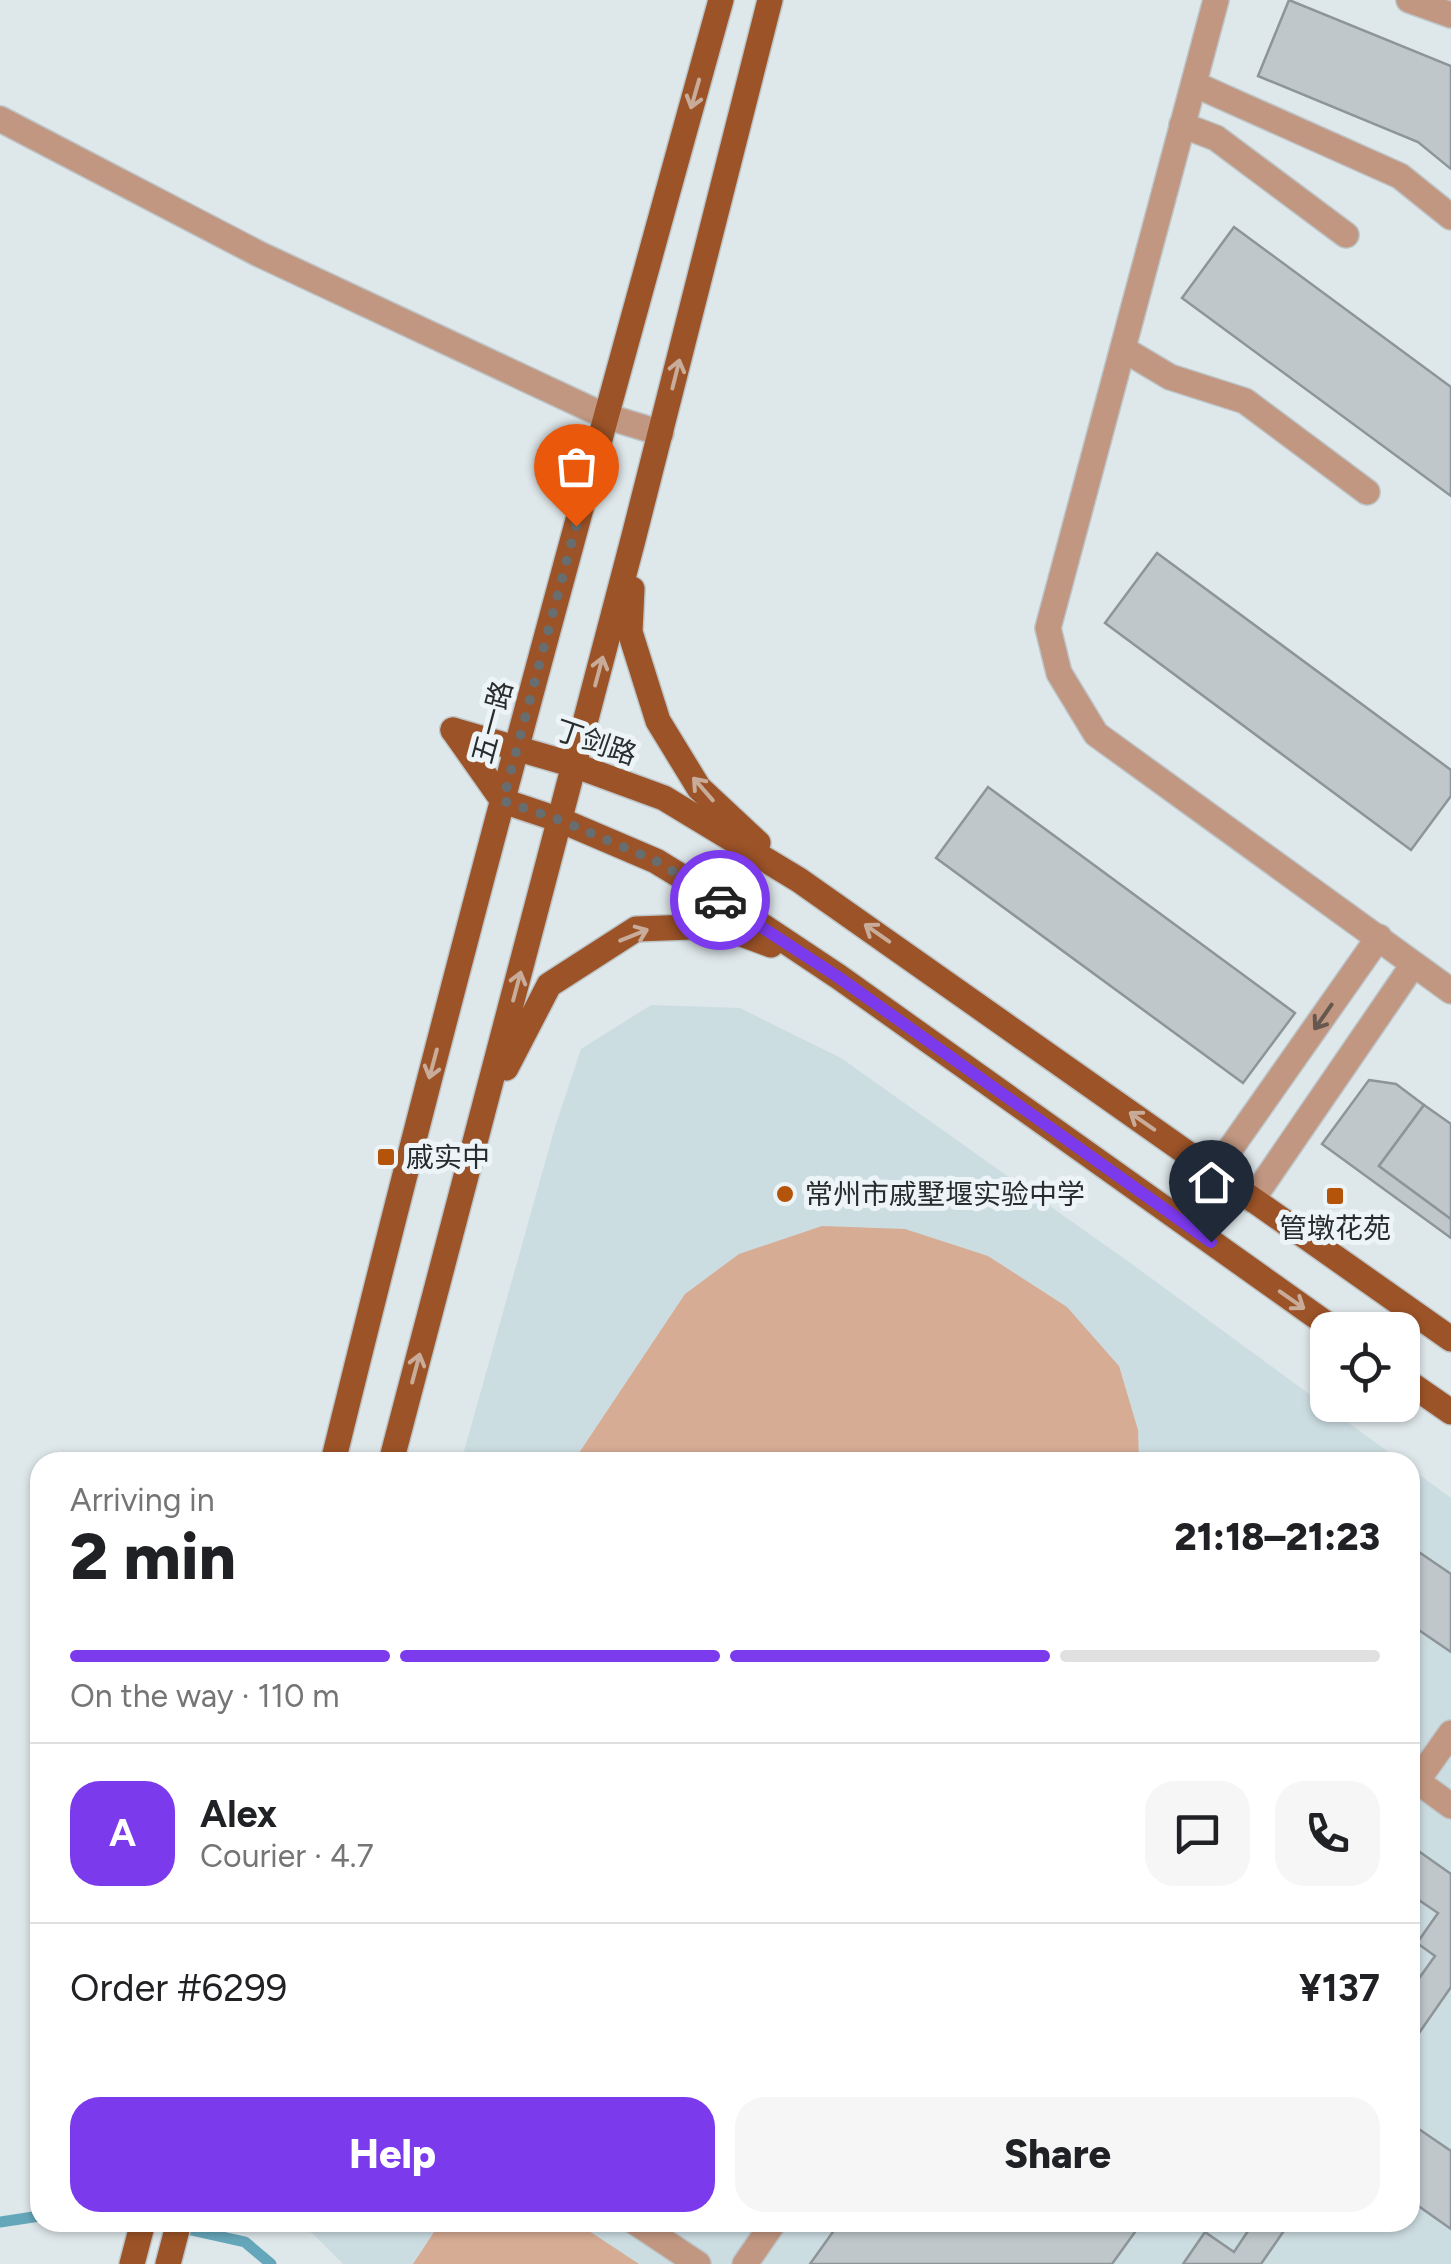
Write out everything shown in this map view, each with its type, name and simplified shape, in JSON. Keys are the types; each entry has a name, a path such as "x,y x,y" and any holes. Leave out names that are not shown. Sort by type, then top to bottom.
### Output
{"main road":[{"name":"五一路","path":"334,1452 516,746 721,0"},
{"path":"394,1452 661,433 770,0"},
{"path":"634,536 630,632 658,721 699,788 799,880"},
{"name":"丁剑路","path":"503,801 452,730 516,746 664,798 799,880 1451,1339"},
{"path":"503,801 560,820 656,861 816,962 1310,1312"},
{"path":"485,1108 550,985 636,930 720,926 816,962"},
{"path":"1420,1390 1451,1412"},
{"path":"170,2258 176,2232"}],"street":[{"path":"1216,0 1048,628 1059,673 1096,734 1451,990"},
{"path":"1194,84 1400,176 1451,217"},
{"path":"0,119 259,254 606,416 661,433"},
{"path":"1182,125 1216,138 1346,235"},
{"path":"1122,349 1170,377 1245,401 1367,492"},
{"path":"1214,1172 1379,937"},
{"path":"1252,1200 1413,965"},
{"path":"1420,1771 1451,1734"},
{"path":"1420,1784 1451,1806"},
{"path":"650,2232 698,2264"},
{"path":"745,2264 767,2232"}],"shaded area":[{"name":"常州市戚墅堰实验中学","path":"651,1005 740,1008 841,1058 1129,1262 1310,1395 1310,1422 1347,1422 1388,1452 464,1452 555,1127 581,1049"},
{"path":"822,1226 905,1229 988,1256 1067,1307 1119,1366 1138,1430 1139,1452 580,1452 685,1294 739,1254"},
{"path":"1420,1475 1451,1498 1451,2264 343,2264 310,2232 1420,2232"},
{"path":"434,2232 591,2232 639,2264 413,2264"}],"building":[{"path":"1289,0 1451,66 1451,169 1418,142 1258,76"},
{"path":"1234,227 1451,387 1451,496 1182,298"},
{"path":"1157,553 1451,770 1451,796 1411,850 1105,623"},
{"path":"988,787 1295,1013 1243,1083 936,858"},
{"path":"1369,1080 1396,1084 1424,1105 1379,1166 1451,1219 1451,1238 1322,1144"},
{"path":"1424,1105 1451,1124 1451,1219 1379,1166"},
{"path":"1420,1553 1451,1574 1451,1652 1420,1631"},
{"path":"1420,1852 1451,1874 1451,1987 1420,2032 1420,1977 1435,1956 1420,1945 1420,1939 1438,1913 1420,1901"},
{"path":"1420,2130 1451,2151 1451,2229 1420,2207"},
{"path":"833,2232 1135,2232 1112,2264 810,2264"},
{"path":"1205,2232 1234,2252 1247,2232 1283,2232 1261,2264 1183,2264"}],"waterway":[{"path":"0,2222 30,2218"},
{"path":"200,2232 245,2242 271,2264"}],"way so far":[{"path":"576,526 503,801 560,820 656,861 720,900"}],"place":[{"name":"戚实中","path":"386,1157"},
{"name":"常州市戚墅堰实验中学","path":"785,1194"},
{"name":"管墩花苑","path":"1335,1196"}],"route":[{"path":"720,900 838,977 1211,1242"}]}
